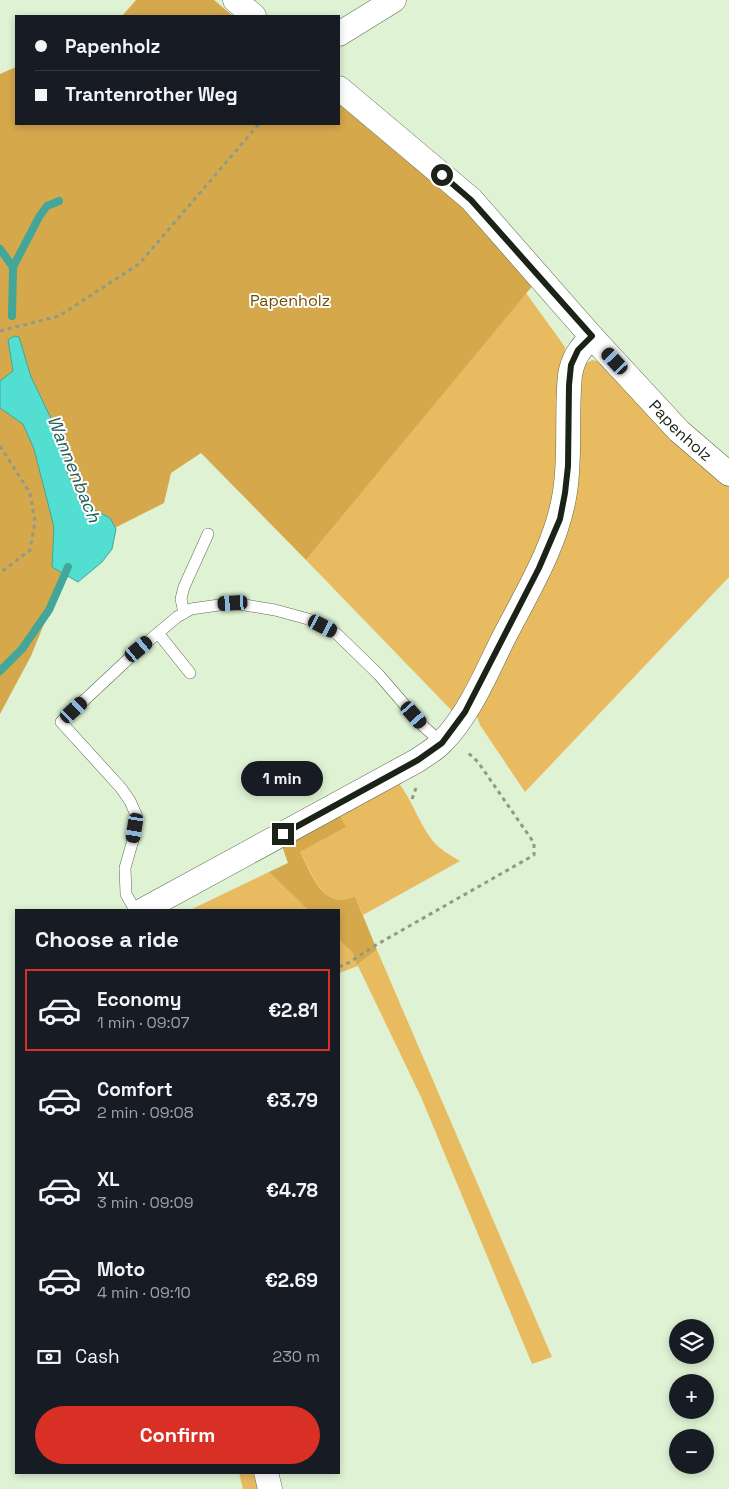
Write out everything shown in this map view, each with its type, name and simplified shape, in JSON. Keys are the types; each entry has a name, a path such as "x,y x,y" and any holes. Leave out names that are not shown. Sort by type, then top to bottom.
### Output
{"street":[{"path":"235,0 253,15"},
{"path":"340,33 394,0"},
{"name":"Papenholz","path":"340,89 471,200 592,336 680,431 729,474"},
{"path":"145,909 418,760 442,743 465,712 482,682 539,568 560,519 568,466 571,365 578,350 592,336"},
{"path":"266,1474 270,1489"}],"lane":[{"path":"184,613 181,599 184,587 208,534"},
{"path":"134,909 126,894 125,868 137,817 130,801 121,788 61,722 158,633 191,609 218,604 246,604 308,619 337,634 379,675 423,726 442,743"},
{"path":"158,633 190,672"}],"path":[{"path":"0,331 59,316 139,264 258,125"},
{"path":"0,446 30,493 35,521 30,550 0,574"},
{"path":"340,967 534,855 534,843 478,762 462,747 442,743"}],"shaded area":[{"path":"526,293 565,347 557,508 455,714 306,560"},
{"path":"592,360 601,362 729,485 729,577 525,792 480,725 474,708 543,571 582,366"},
{"path":"398,782 432,840 441,849 460,861 363,915 355,896 335,899 320,888 300,852 345,827 337,812"},
{"path":"269,872 307,909 192,909"},
{"path":"340,941 352,952 357,965 377,950 552,1357 532,1364 421,1097 358,966 340,973"},
{"path":"239,1474 278,1474 282,1489 243,1489"}],"green space":[{"path":"136,0 214,0 232,15 123,15"},
{"name":"Papenholz","path":"15,67 15,125 340,125 340,105 459,204 534,284 306,560 201,453 171,473 164,503 75,548 31,656 0,714 0,74"},
{"path":"337,812 346,827 300,852 314,880 327,894 335,899 355,896 377,950 357,965 352,952 340,941 340,909 307,909 269,872 288,863 281,843"}],"water":[{"path":"14,336 19,337 31,377 62,441 66,468 74,490 87,506 110,518 116,529 112,549 102,562 78,582 52,567 54,527 34,449 23,424 0,408 0,381 13,371 8,340"}],"waterway":[{"path":"12,316 13,267 39,217 47,206 59,201"},
{"path":"0,249 13,267"},
{"name":"Wannenbach","path":"0,671 22,649 49,610 68,567"}],"route":[{"path":"283,834 418,760 442,743 465,712 482,682 539,568 560,519 568,466 571,365 578,350 592,336 471,200 442,175"}]}
